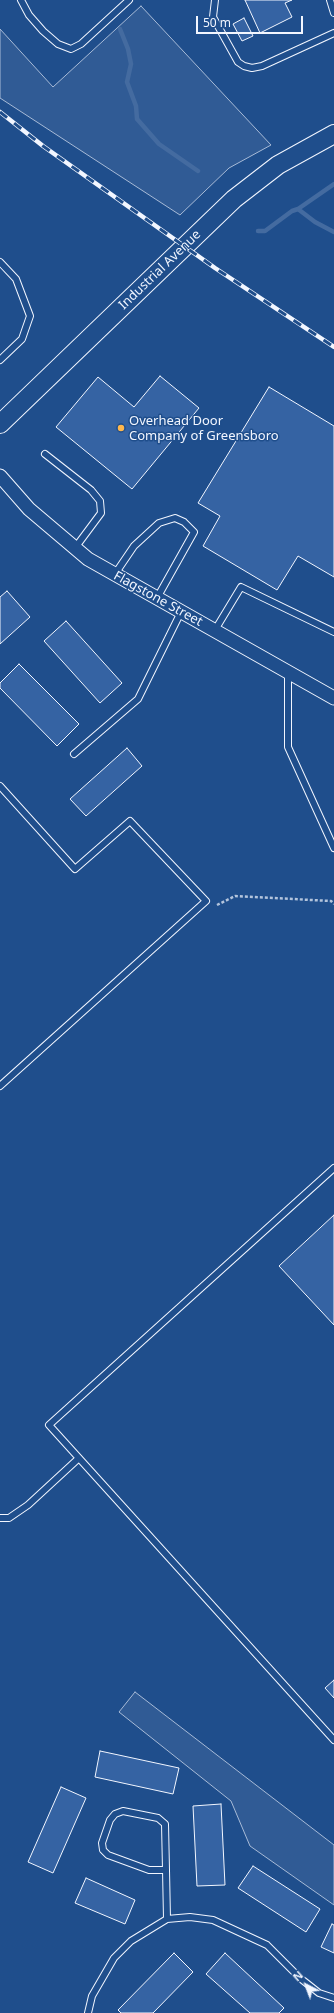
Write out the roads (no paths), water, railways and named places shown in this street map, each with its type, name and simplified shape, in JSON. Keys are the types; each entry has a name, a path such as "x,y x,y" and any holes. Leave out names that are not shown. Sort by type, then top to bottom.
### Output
{"main road":[{"name":"Industrial Avenue","path":"0,424 240,194 278,165 334,134"}],"street":[{"name":"Flagstone Street","path":"0,476 29,508 88,559 334,698"}],"lane":[{"path":"21,0 29,15 43,31 58,44 71,49 81,44 129,0"},
{"path":"215,0 213,17 238,62 244,66 252,68 262,66 334,33"},
{"path":"330,0 334,13"},
{"path":"0,262 16,279 30,316 22,339 0,360"},
{"path":"45,454 91,490 100,501 100,513 75,548"},
{"path":"115,574 134,546 159,523 175,518 184,522 194,532 157,598"},
{"path":"215,630 241,587 334,632"},
{"path":"74,754 138,699 181,612"},
{"path":"288,672 288,747 334,848"},
{"path":"0,786 75,869 130,821 206,901 0,1086"},
{"path":"334,1168 49,1425 334,1740"},
{"path":"0,1518 9,1518 28,1505 79,1458"},
{"path":"166,1870 149,1870 108,1855 103,1850 102,1843 110,1820 115,1814 123,1811 162,1820 165,1824 166,1870 167,1919"},
{"path":"88,2013 92,1996 114,1958 131,1941 167,1919 190,1917 213,1920 267,1945 300,1978 319,1993 334,1998"}],"waterway":[{"path":"120,29 128,49 131,64 127,82 136,106 137,119 159,144 198,171"},
{"path":"298,209 334,184"},
{"path":"258,231 265,231 292,211 298,209 315,222 334,232"}],"railway":[{"path":"0,112 43,146 215,268 334,347"}],"place":[{"name":"Overhead Door Company of Greensboro","path":"121,428"}]}
